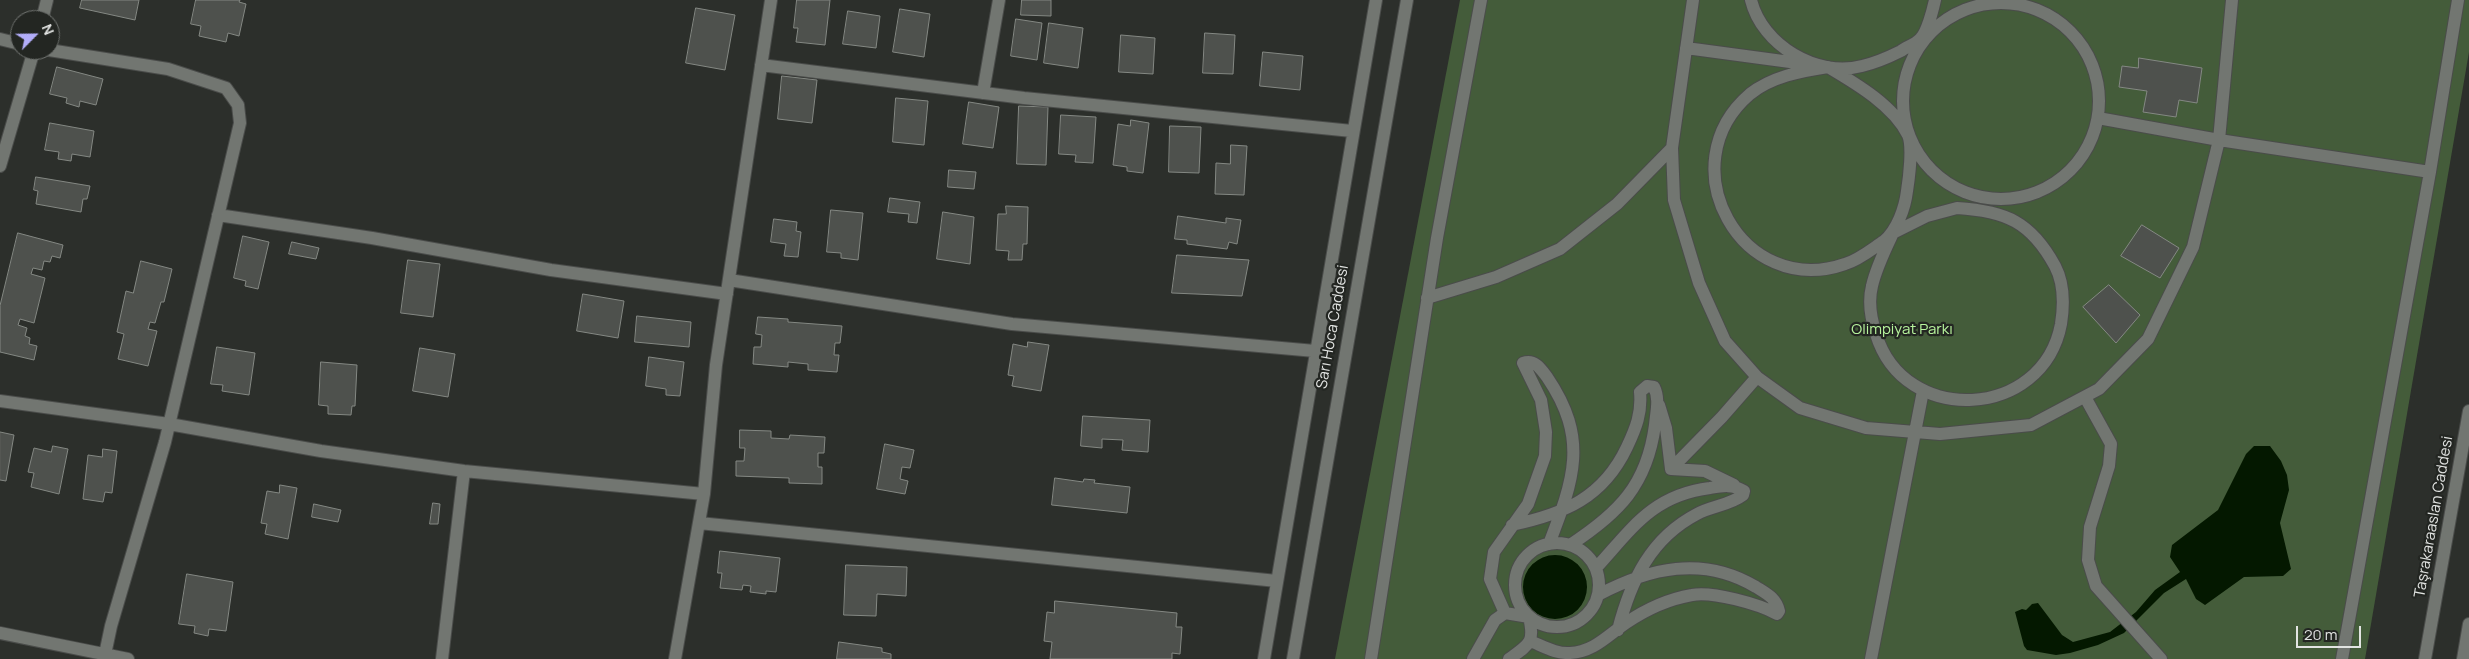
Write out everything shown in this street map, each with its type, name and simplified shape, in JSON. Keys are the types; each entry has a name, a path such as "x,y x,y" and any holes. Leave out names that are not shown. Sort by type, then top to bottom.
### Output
{"street":[{"path":"675,659 704,494 716,365 771,0"},
{"path":"983,93 999,0"},
{"name":"Sarı Hoca Caddesi","path":"1264,659 1352,131 1376,0"},
{"name":"Sarı Hoca Caddesi","path":"1293,659 1407,0"},
{"path":"1371,659 1427,298 1481,0"},
{"path":"1693,0 1672,148 1674,200 1699,283 1725,341 1757,377 1800,408 1866,428 1940,434 2031,425 2099,389 2148,339 2193,247 2219,140 2232,0"},
{"path":"1686,48 1828,67 1860,67 1890,56 1921,39 1941,22 1966,8 1995,2 2024,5 2052,16 2075,35 2091,60 2099,88 2098,118 2089,146 2072,170 2049,188 2021,198 1992,200 1963,192 1938,177 1918,155 1908,136 1889,110 1866,90 1828,67 1797,57 1771,37 1754,10 1751,0"},
{"path":"1828,67 1804,71 1778,79 1751,94 1730,116 1717,144 1713,175 1719,205 1734,232 1757,253 1785,266 1815,270 1845,264 1872,249 1893,233 1927,216 1957,208 1988,210 2019,222 2043,245 2059,274 2064,306 2058,339 2041,367 2016,389 1985,400 1952,401 1923,391 1898,373 1893,366 1880,347 1871,318 1872,286 1893,233 1906,198 1910,168 1908,136 1902,99 1907,70 1936,0"},
{"path":"2342,659 2430,172 2458,0"},
{"path":"60,52 168,69 226,88 238,105 240,122 169,424 111,626 104,657"},
{"path":"0,166 31,60"},
{"path":"761,65 983,93 1352,131"},
{"path":"2098,118 2219,140 2430,172"},
{"path":"1427,298 1496,277 1560,249 1617,204 1672,148"},
{"path":"218,215 372,238 551,270 727,294"},
{"path":"729,280 1012,324 1315,352"},
{"path":"1505,613 1490,579 1494,552 1528,504 1545,456 1546,432 1541,400 1524,363 1528,361 1535,363 1542,370 1562,402 1570,420 1574,450 1573,472 1550,544"},
{"path":"1670,469 1722,418 1757,377"},
{"path":"1512,526 1548,517 1562,511 1592,493 1604,482 1622,458 1638,425 1640,392 1647,386 1654,387 1666,428 1670,469"},
{"path":"1871,659 1923,391"},
{"path":"2085,397 2111,444 2109,466 2090,528 2088,560 2096,586 2161,659"},
{"path":"0,401 169,424 321,451 464,471 704,494"},
{"path":"1570,545 1607,519 1623,504 1639,478 1653,438 1658,403"},
{"name":"Taşrakaraaslan Caddesi","path":"2425,659 2469,411"},
{"path":"1618,630 1624,606 1646,560 1656,545 1674,527 1699,513 1721,504 1735,501 1743,495 1744,491 1736,486 1705,472 1670,469"},
{"path":"442,659 464,471"},
{"path":"1596,568 1632,526 1662,504 1704,488 1736,486"},
{"path":"699,523 1277,581"},
{"path":"1473,659 1495,620 1505,613 1529,617 1554,628 1567,627 1580,621 1589,613 1598,595 1599,576 1586,554 1570,545 1550,544 1531,552 1522,562 1516,576 1516,591 1520,605 1529,617 1533,633 1530,641 1509,659"},
{"path":"1530,641 1552,650 1570,653 1590,649 1641,614 1674,599 1695,594 1745,601 1764,606 1777,614 1779,611 1777,602 1768,594 1749,583 1716,571 1671,568 1627,580 1598,595"},
{"path":"2463,659 2469,624"},
{"path":"0,633 104,657 128,659"}],"green space":[{"name":"Olimpiyat Parkı","path":"1460,0 2469,0 2469,52 2365,659 1335,659"}],"shaded area":[{"path":"2254,446 2270,446 2281,461 2287,475 2289,490 2280,523 2291,569 2283,576 2244,577 2205,605 2196,599 2186,579 2164,593 2124,633 2098,645 2056,655 2027,650 2024,646 2015,612 2022,609 2026,610 2032,604 2038,603 2062,635 2073,642 2110,632 2136,612 2155,590 2180,572 2170,557 2172,545 2218,510 2246,454"},
{"path":"1549,555 1561,555 1578,564 1585,575 1587,587 1585,599 1578,610 1561,619 1549,619 1537,614 1528,605 1523,593 1523,581 1528,569 1537,560"}],"building":[{"path":"82,0 139,0 135,20 80,8"},
{"path":"196,0 240,0 239,2 246,4 239,36 228,33 226,42 199,36 201,26 191,24"},
{"path":"797,0 830,0 825,45 796,42 798,28 794,28"},
{"path":"1022,0 1051,0 1051,16 1021,15"},
{"path":"696,8 735,15 725,70 686,63"},
{"path":"900,9 930,14 924,57 893,52"},
{"path":"848,11 880,16 876,48 843,44"},
{"path":"1016,19 1042,23 1037,60 1011,56"},
{"path":"1049,23 1083,28 1078,68 1044,63"},
{"path":"1205,33 1235,35 1233,74 1203,73"},
{"path":"1121,35 1155,38 1153,74 1119,72"},
{"path":"1263,52 1303,56 1300,90 1260,86"},
{"path":"2139,58 2202,68 2197,103 2179,100 2176,117 2143,112 2147,91 2119,87 2122,66 2138,68"},
{"path":"57,67 103,79 96,105 80,101 79,107 66,103 67,98 50,94"},
{"path":"782,76 817,80 812,123 778,119"},
{"path":"896,98 928,101 924,145 893,142"},
{"path":"969,102 999,107 993,148 963,144"},
{"path":"1019,106 1048,107 1046,165 1017,164"},
{"path":"1061,115 1096,117 1093,163 1075,162 1076,155 1059,154"},
{"path":"1131,120 1149,123 1143,173 1127,171 1127,167 1113,165 1118,124 1130,126"},
{"path":"50,123 94,131 90,157 72,154 71,161 58,159 59,152 45,150"},
{"path":"1170,126 1201,127 1199,173 1169,172"},
{"path":"1231,145 1247,146 1244,195 1215,194 1216,163 1230,164"},
{"path":"949,170 976,172 974,189 948,187"},
{"path":"36,177 90,186 87,199 83,199 81,212 36,204 38,191 34,190"},
{"path":"890,198 920,202 917,223 908,222 909,214 888,212"},
{"path":"1006,206 1028,207 1027,244 1023,244 1022,260 1008,260 1009,251 996,250 998,214 1006,214"},
{"path":"831,210 863,213 858,260 841,258 841,253 827,252"},
{"path":"943,212 974,217 970,264 937,259"},
{"path":"1178,216 1226,223 1226,218 1241,220 1237,244 1229,242 1227,249 1187,244 1187,240 1175,239"},
{"path":"774,219 797,222 796,231 801,232 798,257 784,256 786,244 771,242"},
{"path":"2142,225 2179,248 2160,278 2121,256"},
{"path":"18,233 63,245 60,258 52,256 50,262 44,261 42,270 33,268 31,274 45,278 34,323 20,319 18,325 27,328 25,336 30,338 29,344 37,346 34,360 0,352 0,306"},
{"path":"243,236 269,242 258,289 245,286 246,281 234,278"},
{"path":"292,242 319,248 316,259 289,254"},
{"path":"1177,255 1249,260 1242,296 1172,293"},
{"path":"408,260 440,264 433,317 401,313"},
{"path":"141,261 172,269 164,302 161,302 155,323 150,322 148,329 157,331 148,366 118,359 124,334 117,332 126,291 133,293"},
{"path":"2109,285 2140,315 2116,343 2083,307"},
{"path":"583,294 624,301 618,338 577,331"},
{"path":"637,316 691,322 689,347 635,342"},
{"path":"758,317 788,319 788,322 842,326 840,343 835,343 834,355 839,355 837,372 808,370 808,364 788,362 788,367 753,364 754,347 761,347 762,335 756,334"},
{"path":"1028,342 1049,345 1041,391 1012,386 1014,376 1008,375 1013,344 1027,347"},
{"path":"217,347 255,353 249,395 222,391 223,385 211,384"},
{"path":"420,348 455,354 448,397 413,391"},
{"path":"649,357 684,362 680,396 666,395 666,389 646,386"},
{"path":"321,362 357,365 355,406 352,406 351,415 328,414 328,406 319,405"},
{"path":"1083,416 1150,420 1148,452 1122,450 1123,440 1102,439 1102,448 1081,446"},
{"path":"740,430 771,431 771,438 789,439 790,435 825,437 824,453 818,453 818,467 822,467 822,484 789,483 789,478 736,476 736,461 744,461 745,448 740,448"},
{"path":"0,432 14,435 6,481 0,480"},
{"path":"885,444 914,450 910,468 902,467 900,479 908,481 905,494 877,489"},
{"path":"53,446 68,449 59,494 31,487 34,473 28,472 34,448 51,452"},
{"path":"103,449 117,451 112,493 105,492 103,502 83,499 88,455 102,457"},
{"path":"1055,478 1083,482 1084,479 1095,480 1094,483 1130,487 1127,513 1052,505"},
{"path":"280,485 297,488 288,539 265,534 267,524 261,523 267,491 279,493"},
{"path":"433,503 440,504 438,524 430,524"},
{"path":"314,504 341,510 338,522 312,517"},
{"path":"720,551 780,558 776,592 766,591 766,594 750,592 751,586 743,585 742,590 720,588 722,573 718,573"},
{"path":"846,565 907,567 906,596 877,594 876,616 844,615"},
{"path":"187,574 233,582 226,631 209,629 208,636 194,633 195,626 179,624"},
{"path":"1055,601 1177,613 1176,627 1182,627 1180,654 1172,653 1172,659 1050,659 1052,642 1044,641 1047,612 1054,613"},
{"path":"839,642 882,648 882,652 891,654 891,659 837,659"}]}
